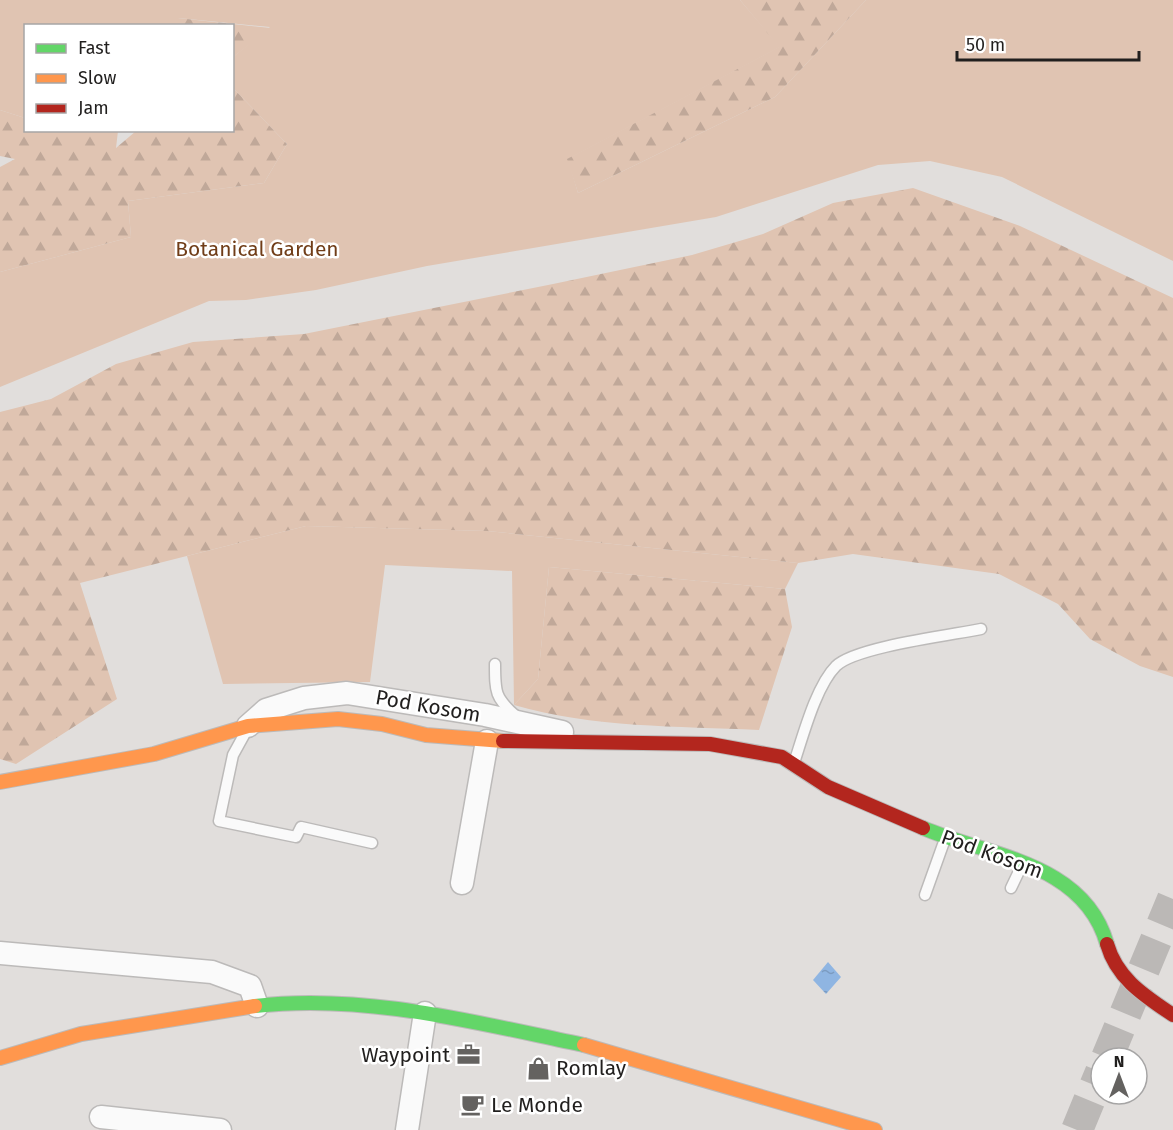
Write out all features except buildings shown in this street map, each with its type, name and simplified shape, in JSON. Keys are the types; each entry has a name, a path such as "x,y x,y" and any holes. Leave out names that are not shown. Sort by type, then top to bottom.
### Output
{"street":[{"name":"Pod Kosom","path":"248,726 266,710 303,698 347,693 428,705 613,744"},
{"name":"Pod Kosom","path":"1,781 154,754 248,726 338,720 382,724 426,735 487,741 710,744 782,757 828,787 946,836 1039,867 1079,895 1103,929 1111,958 1132,987 1173,1015"},
{"name":"Pod Kosom","path":"462,883 487,741"},
{"path":"0,953 212,972 250,986 257,1006"},
{"path":"0,1058 81,1034 257,1006 313,1001 425,1012 603,1049 875,1130"},
{"path":"407,1130 425,1012"},
{"path":"101,1117 220,1130"}],"lane":[{"path":"793,765 820,690 836,665 860,653 981,628"},
{"path":"495,664 495,690 500,703 526,724"},
{"path":"248,726 233,754 219,821 297,837 302,826 372,843"},
{"path":"925,895 946,836"},
{"path":"1011,888 1024,862"}],"green space":[{"name":"Botanical Garden","path":"0,0 740,0 780,47 568,159 578,193 775,97 866,0 1173,0 1173,261 1002,177 930,161 878,165 716,217 427,266 316,290 246,300 209,301 0,387 0,272 131,237 128,201 264,183 287,144 234,89 234,56 270,27 178,18 178,24 24,24 24,118 0,110"},
{"path":"740,0 866,0 775,97 578,193 567,159 779,47"},
{"path":"178,18 234,24 178,24"},
{"path":"234,24 271,28 234,56"},
{"path":"234,89 287,144 264,183 128,201 131,237 0,272 0,167 15,159 0,156 0,110 24,118 24,132 118,132 116,148 135,132 234,132"},
{"path":"913,188 1020,226 1173,298 1173,677 1140,666 1090,639 1058,604 999,574 853,554 798,563 487,531 306,526 80,583 117,699 16,764 0,759 0,412 51,399 116,364 193,342 304,334 692,255 763,234 833,203"},
{"path":"306,526 487,531 798,563 785,589 549,567 538,679 514,705 512,571 385,565 370,682 223,684 187,556"},
{"path":"549,567 785,589 792,627 759,730 605,722 544,713 514,705 538,679"}],"water":[{"path":"828,962 841,977 826,994 813,980"}],"tunnel":[{"path":"1112,1046 1173,899"},
{"path":"1077,1130 1089,1101"}],"traffic: fast":[{"path":"923,828 1004,855 1056,879 1078,895 1095,917 1107,944"},
{"path":"255,1006 296,1003 379,1007 421,1012 584,1045"}],"traffic: slow":[{"path":"0,782 154,754 248,726 338,719 382,724 426,735 503,741"},
{"path":"0,1058 81,1034 255,1006"},
{"path":"584,1045 875,1130"}],"traffic: jam":[{"path":"503,741 710,744 782,757 828,787 923,828"},
{"path":"1107,944 1118,967 1133,986 1173,1015"}],"place":[{"name":"Waypoint","path":"468,1055"},
{"name":"Romlay","path":"538,1068"},
{"name":"Le Monde","path":"473,1105"}]}
